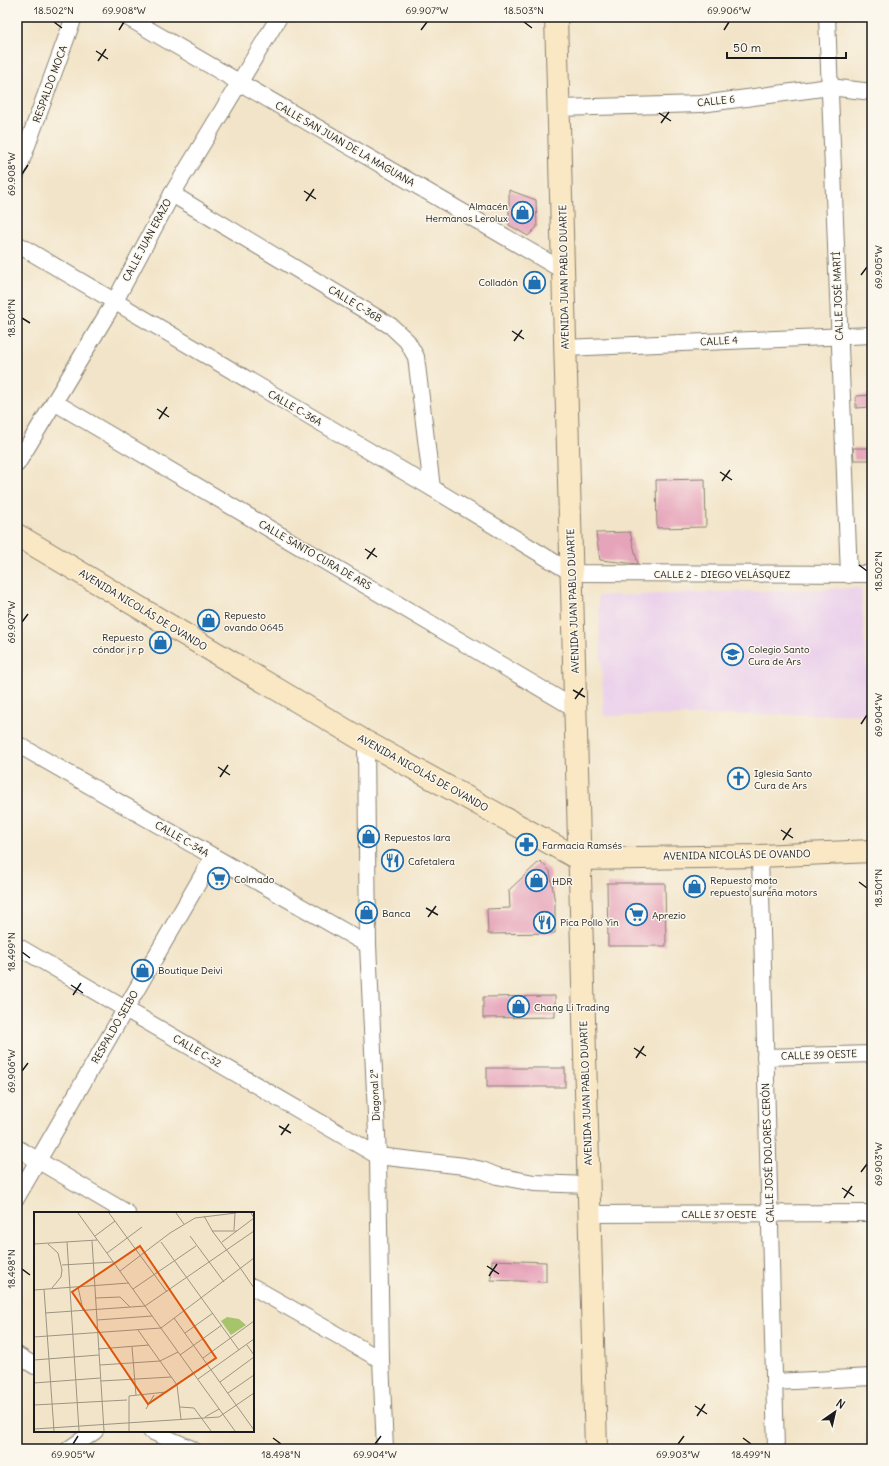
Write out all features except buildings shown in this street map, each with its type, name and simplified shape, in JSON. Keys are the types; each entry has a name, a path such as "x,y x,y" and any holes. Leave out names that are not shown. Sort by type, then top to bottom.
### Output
{"main road":[{"name":"AVENIDA JUAN PABLO DUARTE","path":"556,17 596,1449"},
{"name":"AVENIDA NICOLÁS DE OVANDO","path":"17,535 366,742 579,859 760,856 872,851"}],"street":[{"name":"RESPALDO MOCA","path":"17,173 74,17"},
{"name":"CALLE SAN JUAN DE LA MAGUANA","path":"126,17 564,271"},
{"name":"CALLE JUAN ERAZO","path":"17,464 115,301 172,194 279,17"},
{"name":"CALLE JOSÉ MARTÍ","path":"827,17 849,575"},
{"name":"CALLE 6","path":"559,108 701,104 830,87 872,92"},
{"name":"CALLE C-36B","path":"172,194 391,326 407,341 416,357 432,488"},
{"name":"CALLE C-36A","path":"17,244 432,488 572,573"},
{"name":"CALLE 4","path":"565,348 872,335"},
{"name":"CALLE SANTO CURA DE ARS","path":"54,402 576,709"},
{"name":"CALLE 2 - DIEGO VELÁSQUEZ","path":"572,573 872,574"},
{"name":"Diagonal 2ª","path":"366,742 368,945 378,1156 380,1360 385,1449"},
{"name":"CALLE C-34A","path":"17,744 368,945"},
{"name":"CALLE JOSÉ DOLORES CERÓN","path":"760,856 776,1449"},
{"name":"RESPALDO SEIBO","path":"17,1197 213,857"},
{"name":"CALLE C-32","path":"17,946 378,1156"},
{"name":"CALLE 39 OESTE","path":"765,1057 872,1054"},
{"path":"17,1148 125,1212"},
{"path":"378,1156 464,1166 482,1170 497,1176 534,1183 589,1185"},
{"name":"CALLE 37 OESTE","path":"590,1214 872,1213"},
{"path":"254,1288 380,1360"},
{"path":"17,1355 34,1365"},
{"path":"774,1382 872,1377"},
{"path":"69,1449 94,1432"},
{"path":"153,1432 192,1449"}],"shaded area":[{"name":"Colegio Santo Cura de Ars","path":"861,588 870,714 604,716 598,596"}],"place":[{"name":"Almacén Hermanos Lerolux","path":"523,212"},
{"name":"Colladón","path":"534,282"},
{"name":"Repuesto ovando 0645","path":"209,621"},
{"name":"Repuesto cóndor j r p","path":"160,643"},
{"name":"Colegio Santo Cura de Ars","path":"733,655"},
{"name":"Iglesia Santo Cura de Ars","path":"739,779"},
{"name":"Repuestos lara","path":"369,837"},
{"name":"Farmacia Ramsés","path":"527,845"},
{"name":"Cafetalera","path":"393,861"},
{"name":"Colmado","path":"218,879"},
{"name":"HDR","path":"536,881"},
{"name":"Repuesto moto repuesto sureña motors","path":"695,886"},
{"name":"Banca","path":"367,913"},
{"name":"Aprezio","path":"637,915"},
{"name":"Pica Pollo Yin","path":"545,922"},
{"name":"Boutique Deivi","path":"143,970"},
{"name":"Chang Li Trading","path":"519,1007"}]}
